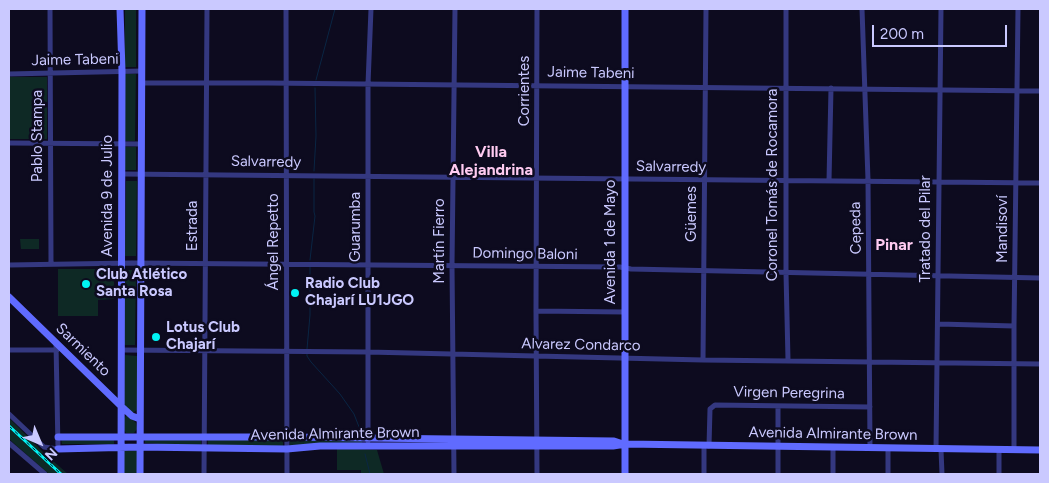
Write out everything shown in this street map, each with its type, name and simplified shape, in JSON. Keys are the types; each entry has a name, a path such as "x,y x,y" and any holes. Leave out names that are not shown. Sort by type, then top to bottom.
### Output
{"main road":[{"name":"Avenida 9 de Julio","path":"120,9 122,72 121,474"},
{"path":"140,474 142,9"},
{"name":"Avenida 1 de Mayo","path":"625,9 625,474"},
{"name":"Sarmiento","path":"9,297 56,347 122,408 132,416 140,418"},
{"name":"Avenida Almirante Brown","path":"58,437 288,437 368,443"},
{"name":"Avenida Almirante Brown","path":"58,448 287,449 368,443 614,441 626,444 707,446 1040,450"}],"street":[{"name":"Pablo Stampa","path":"50,9 51,263"},
{"name":"Estrada","path":"204,474 207,9"},
{"name":"Ángel Repetto","path":"286,9 287,474"},
{"name":"Guarumba","path":"368,443 368,84 372,9"},
{"name":"Martín Fierro","path":"454,474 452,265 455,9"},
{"name":"Corrientes","path":"537,474 538,9"},
{"name":"Güemes","path":"703,360 706,9"},
{"name":"Coronel Tomás de Rocamora","path":"786,9 785,180 788,360"},
{"name":"Cepeda","path":"862,9 870,275 870,448"},
{"name":"Tratado del Pilar","path":"941,9 938,363 939,450 942,474"},
{"name":"Mandisoví","path":"1014,450 1018,9"},
{"name":"Jaime Tabeni","path":"9,74 142,71"},
{"name":"Jaime Tabeni","path":"142,83 206,82 1040,91"},
{"path":"829,181 831,88"},
{"path":"9,143 142,144"},
{"name":"Salvarredy","path":"122,174 1040,183"},
{"name":"Domingo Baloni","path":"9,265 122,262 536,266 1040,278"},
{"path":"536,311 625,312"},
{"path":"938,324 1014,326"},
{"path":"9,350 56,347 58,448"},
{"name":"Alvarez Condarco","path":"122,350 368,352 703,360 1040,364"},
{"name":"Virgen Peregrina","path":"707,446 710,409 715,404 870,407"},
{"path":"778,406 778,474"},
{"name":"Avenida Almirante Brown","path":"9,414 44,447 58,448"},
{"path":"9,443 46,474"},
{"path":"704,474 707,446"},
{"path":"832,474 833,448"},
{"path":"888,449 888,474"},
{"path":"999,449 999,474"}],"green space":[{"path":"125,9 136,9 136,67 125,67"},
{"path":"125,74 136,74 135,141 124,141"},
{"path":"9,77 47,77 47,139 9,139"},
{"path":"125,147 136,147 136,170 125,170"},
{"path":"126,181 137,181 136,256 125,256"},
{"path":"20,239 39,239 39,249 21,249"},
{"name":"Club Atlético Santa Rosa","path":"58,269 114,269 114,299 98,300 98,316 58,316"},
{"path":"125,270 136,270 135,345 124,345"},
{"path":"125,355 137,356 137,410 134,412 131,412 124,405"},
{"path":"129,416 136,423 137,429 134,433 126,433 124,430 124,418"},
{"path":"9,418 68,474 49,474 9,439"},
{"path":"61,439 114,439 114,444 62,444"},
{"path":"145,439 201,439 201,446 145,443"},
{"path":"208,439 283,440 283,446 208,445"},
{"path":"290,440 362,441 362,444 290,445"},
{"path":"337,448 377,450 384,474 361,474 361,470 337,470"},
{"path":"123,451 137,451 138,474 123,474"}],"waterway":[{"path":"316,80 335,9"},
{"path":"314,171 316,136 315,88"},
{"path":"310,260 315,216 314,179"},
{"path":"307,349 310,315 310,267"},
{"path":"307,353 311,362 340,394 354,414 361,432"},
{"path":"365,454 370,474"}],"railway":[{"path":"9,426 61,474"}],"place":[{"name":"Club Atlético Santa Rosa","path":"86,284"},
{"name":"Radio Club Chajarí LU1JGO","path":"295,293"},
{"name":"Lotus Club Chajarí","path":"156,337"}],"district":[{"name":"Villa Alejandrina","path":"491,161"},
{"name":"Pinar","path":"894,245"}]}
